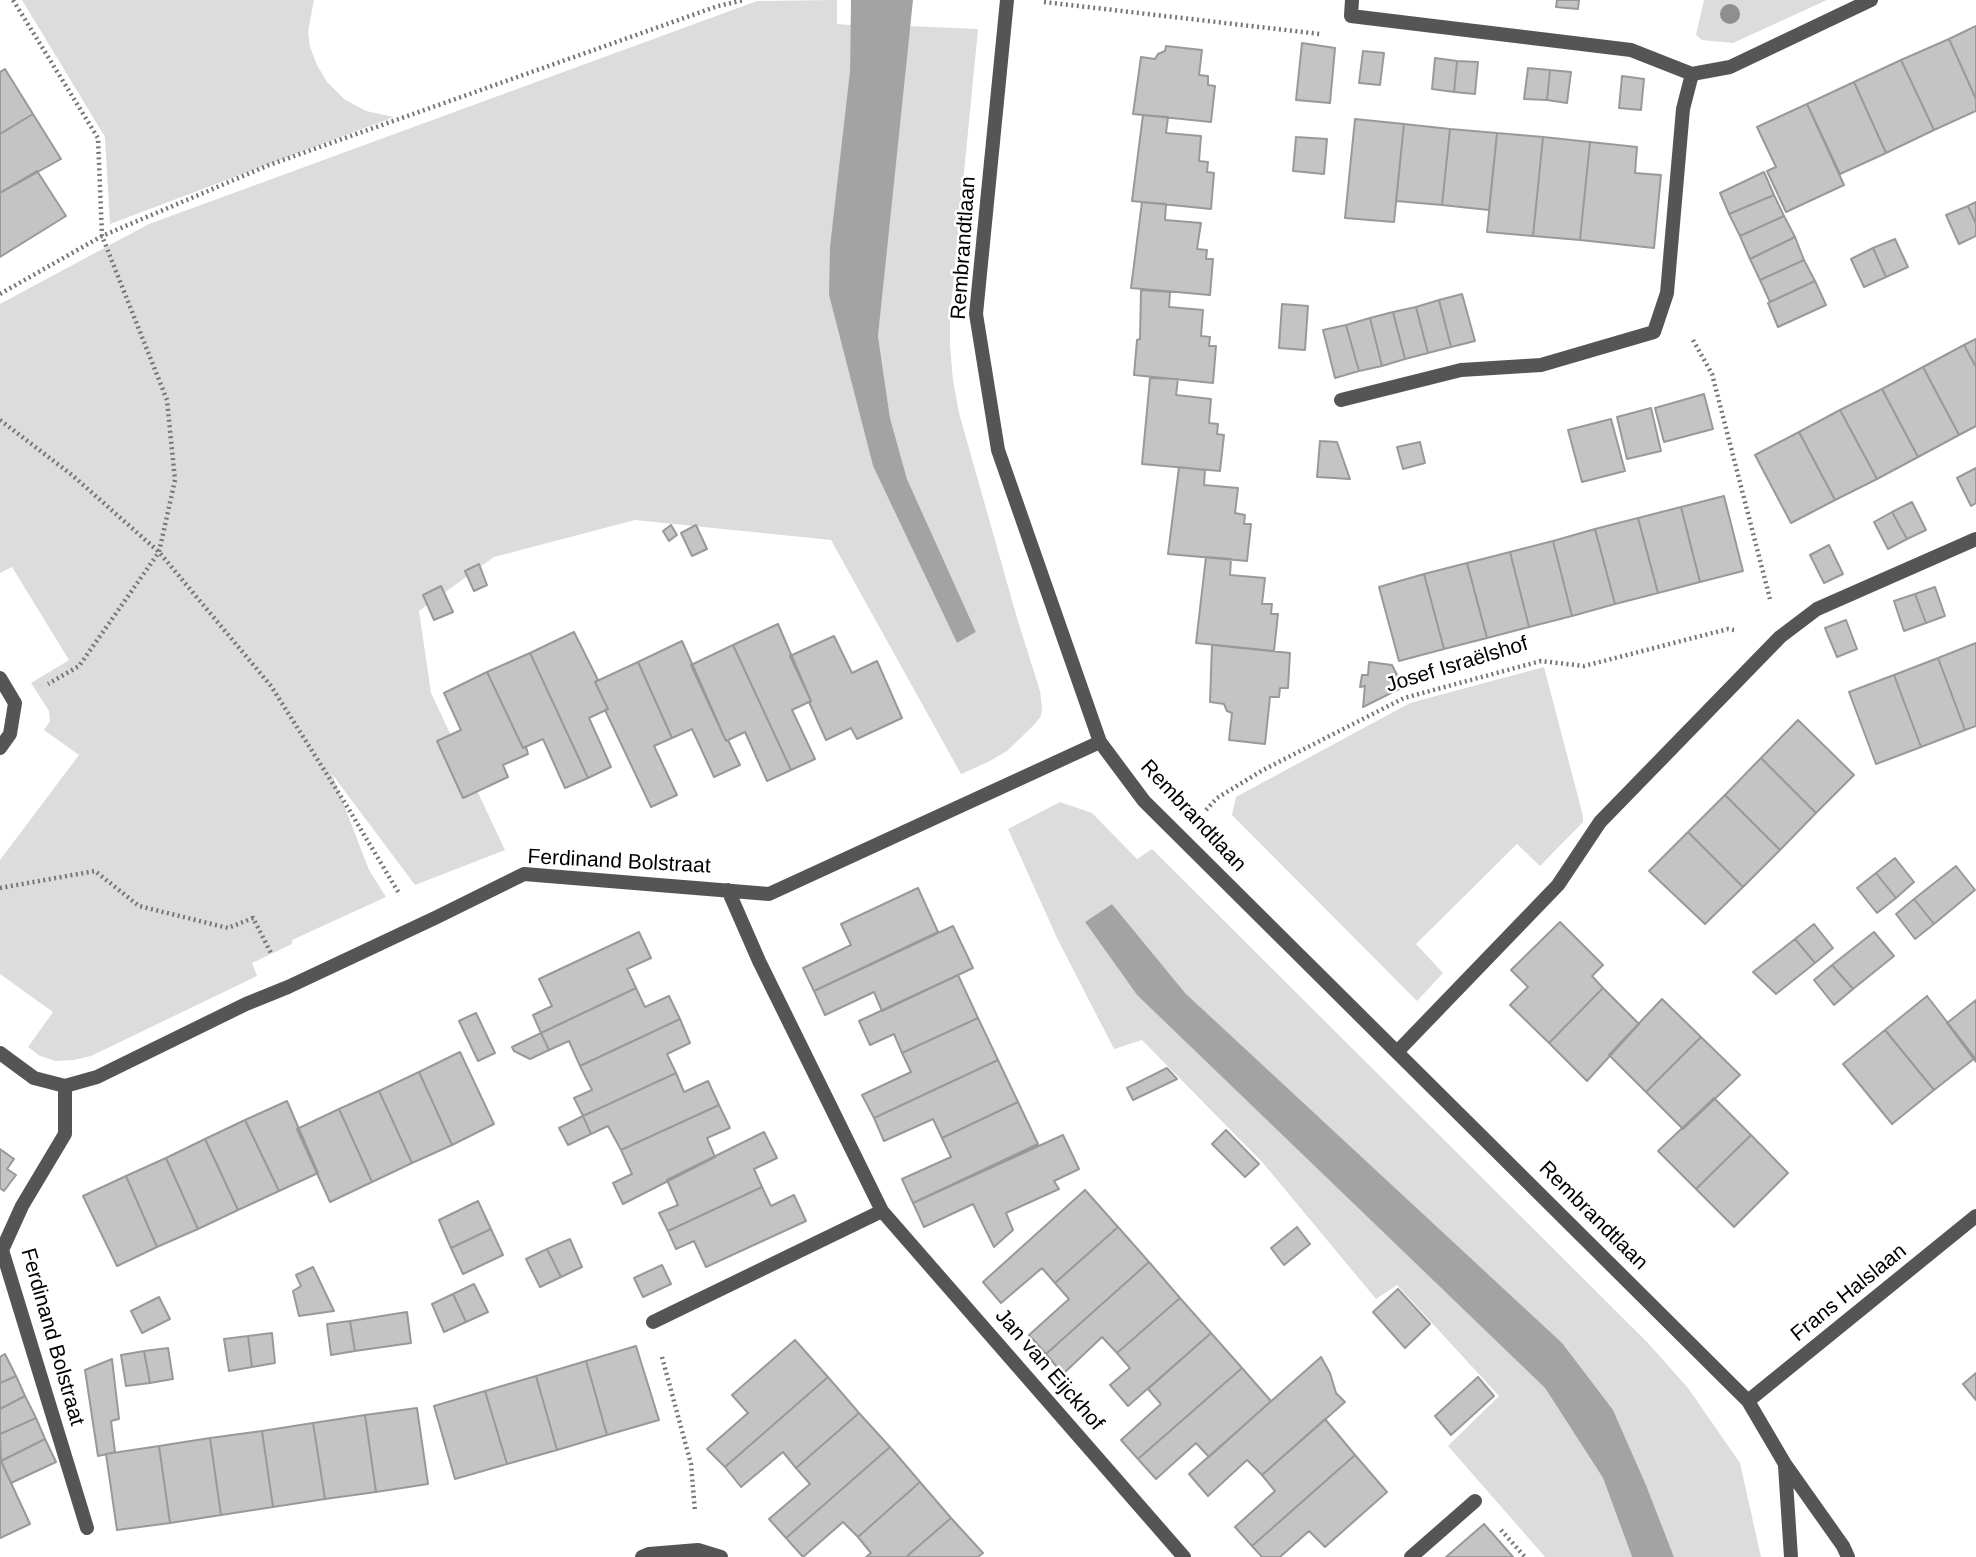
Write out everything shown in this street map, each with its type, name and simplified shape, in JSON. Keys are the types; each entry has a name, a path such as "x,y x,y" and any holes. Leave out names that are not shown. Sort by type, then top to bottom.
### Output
{"street":[{"name":"Rembrandtlaan","path":"1007,0 976,314 998,450 1100,741 1144,801 1180,838 1748,1401 1785,1464 1848,1557"},
{"path":"1352,0 1351,16 1631,50 1692,74 1730,67 1871,0"},
{"path":"1341,400 1461,370 1541,365 1654,332 1667,293 1684,109 1692,74"},
{"path":"1398,1052 1558,885 1600,822 1785,633 1817,609 1976,539"},
{"path":"0,678 15,703 10,734 0,748"},
{"name":"Ferdinand Bolstraat","path":"87,1528 2,1250 22,1206 65,1134 65,1086 97,1077 524,874 769,894 1100,741"},
{"name":"Jan van Eijckhof","path":"728,890 759,961 882,1211 1184,1557"},
{"path":"0,1052 34,1078 65,1086"},
{"path":"653,1322 882,1211"},
{"name":"Frans Halslaan","path":"1748,1401 1976,1216"},
{"name":"Rembrandtlaan","path":"1785,1464 1791,1557"},
{"path":"1411,1557 1475,1501"},
{"path":"642,1557 698,1549 721,1557"}],"path":[{"path":"13,0 98,138 102,236 167,400 175,480 159,552 79,666 15,703"},
{"path":"0,294 102,236 269,165 718,6 744,0"},
{"path":"1037,2 1318,35 1351,16"},
{"path":"1667,293 1712,373 1773,610 1785,633"},
{"path":"0,420 72,475 159,552 271,686 418,926"},
{"name":"Josef Israëlshof","path":"1180,838 1217,798 1263,770 1404,698 1541,661 1584,666 1728,629 1785,633"},
{"path":"0,888 95,871 139,906 228,928 253,918 288,987"},
{"path":"653,1322 691,1464 698,1549"}],"shaded area":[{"path":"22,0 314,0 308,32 310,47 327,82 344,99 366,111 394,117 110,224 105,137"},
{"path":"837,0 837,24 851,25 850,71 829,295 873,466 957,643 976,632 907,479 890,418 878,336 908,26 978,29 950,317 950,346 959,413 1040,691 1041,716 1035,724 1007,751 961,774 831,540 635,520 494,557 419,611 431,693 505,850 415,885 332,774 369,870 386,897 292,940 292,944 252,963 257,976 91,1056 56,1061 40,1056 28,1047 53,1012 0,974 0,860 79,755 44,730 50,721 49,711 31,683 69,660 12,567 0,573 0,304 149,224 757,1"},
{"path":"851,0 913,0 878,336 890,418 907,479 976,632 957,643 873,466 829,295 830,247 850,71"},
{"path":"1704,0 1827,0 1733,43 1702,40 1696,35"},
{"path":"1544,667 1583,822 1540,866 1517,844 1416,944 1443,973 1417,1001 1232,815 1236,797 1410,703"},
{"path":"1060,802 1092,813 1137,859 1152,849 1648,1343 1688,1388 1740,1463 1761,1557 1674,1557 1613,1410 1186,994 1112,904 1085,922 1137,995 1545,1388 1603,1478 1632,1557 1545,1557 1448,1446 1499,1396 1397,1285 1376,1299 1263,1163 1142,1040 1114,1049 1057,938 1008,829"},
{"path":"1112,904 1186,994 1562,1343 1613,1410 1674,1557 1632,1557 1603,1478 1545,1388 1137,995 1085,922"}],"building":[{"path":"1557,0 1579,0 1578,9 1556,7"},
{"path":"1976,26 1976,99 1949,39"},
{"path":"1949,39 1976,99 1976,111 1934,130 1901,60"},
{"path":"1302,43 1335,48 1330,103 1296,100"},
{"path":"1166,46 1202,50 1199,75 1208,76 1208,85 1215,86 1211,122 1133,114 1141,57 1155,59 1165,51"},
{"path":"1363,51 1384,53 1380,85 1359,83"},
{"path":"1435,58 1457,61 1454,92 1432,89"},
{"path":"1901,60 1934,130 1886,153 1854,82"},
{"path":"1457,61 1478,62 1475,94 1454,92"},
{"path":"1528,68 1550,70 1547,100 1524,99"},
{"path":"5,69 33,114 0,134 0,72"},
{"path":"1550,70 1571,72 1567,103 1547,100"},
{"path":"1622,76 1644,79 1641,110 1619,108"},
{"path":"1854,82 1886,153 1840,174 1807,104"},
{"path":"1807,104 1844,185 1786,212 1767,171 1776,167 1757,127"},
{"path":"33,114 61,159 0,193 0,134"},
{"path":"1143,115 1168,117 1166,133 1201,136 1199,161 1208,162 1207,172 1214,173 1211,209 1132,201"},
{"path":"1355,119 1404,124 1394,222 1345,218"},
{"path":"1404,124 1450,129 1442,205 1396,201"},
{"path":"1450,129 1497,133 1489,210 1442,205"},
{"path":"1497,133 1543,137 1533,236 1487,232"},
{"path":"1296,137 1327,139 1324,174 1293,171"},
{"path":"1543,137 1590,142 1580,240 1533,236"},
{"path":"1590,142 1637,147 1635,173 1661,175 1654,248 1580,240"},
{"path":"37,171 66,216 0,257 0,193"},
{"path":"1764,172 1774,195 1729,214 1720,193"},
{"path":"1774,195 1784,216 1740,236 1729,214"},
{"path":"1142,202 1166,204 1165,220 1201,223 1197,249 1207,250 1206,259 1213,259 1210,295 1131,288"},
{"path":"1976,202 1976,224 1968,206"},
{"path":"1968,206 1976,224 1976,236 1959,244 1946,215"},
{"path":"1784,216 1795,237 1750,259 1740,236"},
{"path":"1795,237 1804,260 1760,280 1750,259"},
{"path":"1895,239 1908,267 1886,277 1873,248"},
{"path":"1873,248 1886,277 1864,287 1851,259"},
{"path":"1804,260 1815,281 1770,302 1760,280"},
{"path":"1815,281 1826,305 1778,327 1768,303"},
{"path":"1141,290 1170,292 1169,307 1203,310 1201,336 1210,337 1209,346 1216,346 1213,383 1134,375 1137,340 1140,339"},
{"path":"1462,294 1475,341 1451,347 1439,300"},
{"path":"1439,300 1451,347 1428,353 1416,307"},
{"path":"1282,304 1308,306 1305,350 1279,348"},
{"path":"1416,307 1428,353 1405,359 1393,312"},
{"path":"1393,312 1405,359 1382,366 1370,318"},
{"path":"1370,318 1382,366 1359,371 1346,325"},
{"path":"1346,325 1359,371 1335,378 1323,330"},
{"path":"1976,339 1976,367 1964,345"},
{"path":"1964,345 1976,367 1976,426 1959,435 1923,367"},
{"path":"1923,367 1959,435 1918,457 1882,389"},
{"path":"1150,378 1178,379 1176,395 1211,399 1209,423 1218,424 1217,434 1224,435 1220,471 1142,464"},
{"path":"1882,389 1918,457 1877,479 1840,410"},
{"path":"1704,394 1713,429 1664,442 1655,408"},
{"path":"1651,408 1661,451 1627,459 1617,417"},
{"path":"1840,410 1877,479 1835,500 1799,432"},
{"path":"1611,419 1625,471 1582,482 1568,430"},
{"path":"1799,432 1835,500 1791,523 1755,455"},
{"path":"1320,441 1337,442 1350,479 1317,477"},
{"path":"1420,442 1425,463 1403,469 1397,447"},
{"path":"1179,467 1205,470 1204,485 1238,488 1235,513 1245,515 1244,524 1251,524 1247,561 1168,554"},
{"path":"1976,468 1976,503 1971,506 1957,478"},
{"path":"1724,496 1743,571 1700,582 1681,507"},
{"path":"1912,502 1926,530 1907,539 1892,512"},
{"path":"1681,507 1700,582 1658,593 1638,518"},
{"path":"1892,512 1907,539 1888,549 1874,522"},
{"path":"1638,518 1658,593 1615,604 1595,529"},
{"path":"671,525 677,535 669,541 663,531"},
{"path":"696,525 707,549 692,556 681,533"},
{"path":"1595,529 1615,604 1572,616 1553,541"},
{"path":"1553,541 1572,616 1529,627 1510,552"},
{"path":"1829,545 1843,574 1824,583 1810,555"},
{"path":"1510,552 1529,627 1487,638 1467,563"},
{"path":"1206,557 1231,559 1230,575 1265,578 1262,604 1272,604 1271,614 1278,614 1274,651 1196,643"},
{"path":"1467,563 1487,638 1444,649 1424,574"},
{"path":"479,564 487,585 474,591 465,571"},
{"path":"1424,574 1444,649 1399,661 1379,587"},
{"path":"441,586 453,612 434,620 423,595"},
{"path":"1935,587 1945,616 1926,623 1915,594"},
{"path":"1915,594 1926,623 1904,631 1894,601"},
{"path":"1846,620 1857,649 1837,657 1825,628"},
{"path":"778,624 811,701 792,710 815,759 791,770 733,645"},
{"path":"574,632 598,680 595,682 608,709 589,718 611,767 588,778 530,653"},
{"path":"834,636 852,673 877,661 902,718 857,739 851,728 826,740 790,656"},
{"path":"682,641 726,741 728,740 740,765 714,777 692,729 672,738 638,662"},
{"path":"1976,643 1976,726 1965,730 1938,658"},
{"path":"733,645 791,770 767,781 745,732 726,741 691,665"},
{"path":"1212,645 1290,653 1288,688 1280,688 1279,697 1270,697 1265,744 1229,740 1232,713 1227,711 1224,704 1210,702"},
{"path":"530,653 588,778 565,788 543,739 523,748 487,672"},
{"path":"1938,658 1965,730 1921,747 1894,675"},
{"path":"638,662 672,738 654,746 677,795 651,807 605,710 608,709 595,682"},
{"path":"1369,662 1392,665 1403,687 1363,707 1365,686 1360,687 1362,675 1368,675"},
{"path":"487,672 528,754 503,765 508,777 463,798 437,741 461,730 444,693"},
{"path":"1894,675 1921,747 1876,764 1849,692"},
{"path":"1798,720 1854,775 1816,813 1761,758"},
{"path":"1761,758 1816,813 1780,850 1725,795"},
{"path":"1725,795 1780,850 1743,887 1688,832"},
{"path":"1688,832 1743,887 1705,924 1649,871"},
{"path":"1895,858 1914,882 1896,898 1876,873"},
{"path":"1956,866 1975,890 1934,924 1914,899"},
{"path":"1876,873 1896,898 1877,913 1857,888"},
{"path":"918,888 938,932 814,991 803,968 851,945 841,924"},
{"path":"1914,899 1934,924 1915,939 1896,914"},
{"path":"1560,922 1603,965 1592,976 1603,988 1549,1043 1510,1005 1528,987 1511,970"},
{"path":"1814,924 1833,948 1815,963 1795,939"},
{"path":"953,926 973,968 882,1011 874,992 825,1015 814,991"},
{"path":"639,932 651,958 627,969 636,988 541,1033 533,1015 552,1006 539,979"},
{"path":"1874,932 1894,956 1853,989 1832,965"},
{"path":"1795,939 1815,963 1776,994 1753,972"},
{"path":"1832,965 1853,989 1834,1005 1814,980"},
{"path":"958,975 978,1018 902,1053 894,1034 870,1045 859,1021"},
{"path":"636,988 645,1007 669,996 680,1019 580,1066 569,1041 549,1050 541,1033"},
{"path":"1603,988 1639,1024 1587,1081 1549,1043"},
{"path":"1927,996 1975,1058 1934,1090 1885,1030"},
{"path":"1662,999 1701,1037 1646,1092 1609,1055"},
{"path":"1976,1000 1976,1062 1947,1023"},
{"path":"476,1013 495,1053 478,1061 459,1021"},
{"path":"978,1018 998,1060 874,1118 862,1095 911,1072 902,1053"},
{"path":"680,1019 690,1043 667,1054 676,1073 583,1116 574,1098 592,1090 580,1066"},
{"path":"1885,1030 1934,1090 1892,1124 1843,1064"},
{"path":"541,1033 549,1050 530,1059 514,1051 512,1047"},
{"path":"1701,1037 1740,1075 1683,1129 1646,1092"},
{"path":"460,1052 494,1124 452,1145 419,1072"},
{"path":"998,1060 1018,1102 942,1138 933,1119 884,1141 874,1118"},
{"path":"1167,1068 1177,1079 1133,1100 1127,1088"},
{"path":"419,1072 452,1145 412,1163 379,1091"},
{"path":"676,1073 684,1092 708,1081 719,1105 621,1150 608,1126 591,1134 583,1116"},
{"path":"379,1091 412,1163 372,1182 339,1109"},
{"path":"1714,1098 1751,1135 1696,1189 1658,1151"},
{"path":"287,1101 318,1173 279,1191 245,1120"},
{"path":"1018,1102 1038,1144 913,1203 902,1179 951,1157 942,1138"},
{"path":"719,1105 730,1128 707,1138 715,1157 623,1204 613,1183 632,1174 621,1150"},
{"path":"339,1109 372,1182 330,1202 297,1129"},
{"path":"583,1116 591,1134 568,1145 559,1128"},
{"path":"245,1120 279,1191 238,1210 205,1139"},
{"path":"1226,1130 1259,1164 1245,1177 1212,1144"},
{"path":"764,1132 777,1158 754,1169 762,1187 668,1231 659,1213 678,1205 667,1180"},
{"path":"1063,1135 1079,1169 1054,1181 1059,1189 1006,1213 1013,1230 994,1247 973,1204 924,1227 913,1203"},
{"path":"1751,1135 1788,1173 1734,1227 1696,1189"},
{"path":"205,1139 238,1210 198,1229 166,1158"},
{"path":"0,1149 14,1159 7,1169 16,1175 4,1191 0,1188"},
{"path":"166,1158 198,1229 157,1247 126,1176"},
{"path":"126,1176 157,1247 117,1266 83,1196"},
{"path":"762,1187 771,1206 794,1195 806,1221 706,1267 694,1241 676,1249 668,1231"},
{"path":"1085,1190 1118,1227 1055,1283 1042,1268 1001,1303 983,1282"},
{"path":"478,1201 491,1229 451,1248 439,1220"},
{"path":"1118,1227 1149,1262 1046,1354 1029,1335 1069,1299 1055,1283"},
{"path":"1297,1227 1310,1244 1284,1265 1271,1248"},
{"path":"491,1229 503,1255 463,1274 451,1248"},
{"path":"570,1239 582,1267 561,1277 547,1249"},
{"path":"547,1249 561,1277 540,1287 526,1259"},
{"path":"1149,1262 1180,1298 1117,1353 1102,1337 1063,1374 1046,1354"},
{"path":"662,1265 671,1284 643,1297 634,1278"},
{"path":"313,1267 334,1311 299,1316 293,1291 301,1286 296,1275"},
{"path":"474,1284 488,1312 466,1322 453,1294"},
{"path":"1398,1289 1430,1324 1405,1348 1373,1312"},
{"path":"453,1294 466,1322 444,1332 432,1304"},
{"path":"159,1297 170,1319 142,1333 131,1311"},
{"path":"1180,1298 1211,1333 1128,1406 1110,1385 1130,1368 1117,1353"},
{"path":"407,1312 411,1343 355,1351 350,1321"},
{"path":"350,1321 355,1351 331,1355 327,1324"},
{"path":"272,1333 275,1363 252,1367 248,1336"},
{"path":"1211,1333 1242,1368 1138,1459 1121,1440 1161,1404 1148,1389"},
{"path":"248,1336 252,1367 229,1371 224,1339"},
{"path":"795,1340 828,1377 725,1467 707,1449 748,1413 732,1395"},
{"path":"636,1346 659,1420 607,1435 586,1361"},
{"path":"168,1348 173,1379 150,1383 144,1351"},
{"path":"144,1351 150,1383 126,1386 121,1355"},
{"path":"5,1354 16,1376 0,1383 0,1357"},
{"path":"1321,1357 1330,1373 1336,1393 1345,1402 1262,1475 1247,1460 1208,1496 1189,1474"},
{"path":"112,1359 119,1419 111,1421 115,1452 98,1456 85,1370"},
{"path":"586,1361 607,1435 557,1450 536,1376"},
{"path":"1242,1368 1271,1401 1209,1457 1196,1443 1156,1479 1138,1459"},
{"path":"1976,1373 1976,1400 1963,1384"},
{"path":"16,1376 25,1396 0,1409 0,1383"},
{"path":"536,1376 557,1450 507,1464 485,1391"},
{"path":"828,1377 859,1413 796,1468 783,1452 741,1487 725,1467"},
{"path":"1478,1377 1494,1396 1451,1435 1435,1416"},
{"path":"485,1391 507,1464 455,1479 434,1406"},
{"path":"25,1396 36,1418 0,1434 0,1409"},
{"path":"417,1408 428,1484 376,1492 365,1415"},
{"path":"859,1413 890,1447 786,1538 769,1519 810,1484 796,1468"},
{"path":"365,1415 376,1492 325,1499 313,1423"},
{"path":"36,1418 45,1439 1,1461 0,1434"},
{"path":"1325,1419 1355,1455 1252,1546 1235,1527 1275,1491 1262,1475"},
{"path":"313,1423 325,1499 273,1507 262,1431"},
{"path":"262,1431 273,1507 221,1515 210,1438"},
{"path":"210,1438 221,1515 170,1523 159,1446"},
{"path":"45,1439 56,1462 11,1483 1,1461"},
{"path":"159,1446 170,1523 117,1530 106,1454"},
{"path":"890,1447 920,1482 858,1537 843,1522 803,1557 786,1538"},
{"path":"1355,1455 1387,1492 1325,1547 1309,1531 1280,1557 1262,1557 1252,1546"},
{"path":"0,1459 30,1524 0,1538"},
{"path":"920,1482 951,1518 906,1557 866,1557 871,1553 858,1537"},
{"path":"951,1518 983,1553 978,1557 906,1557"},
{"path":"1484,1524 1513,1557 1446,1557"}]}
